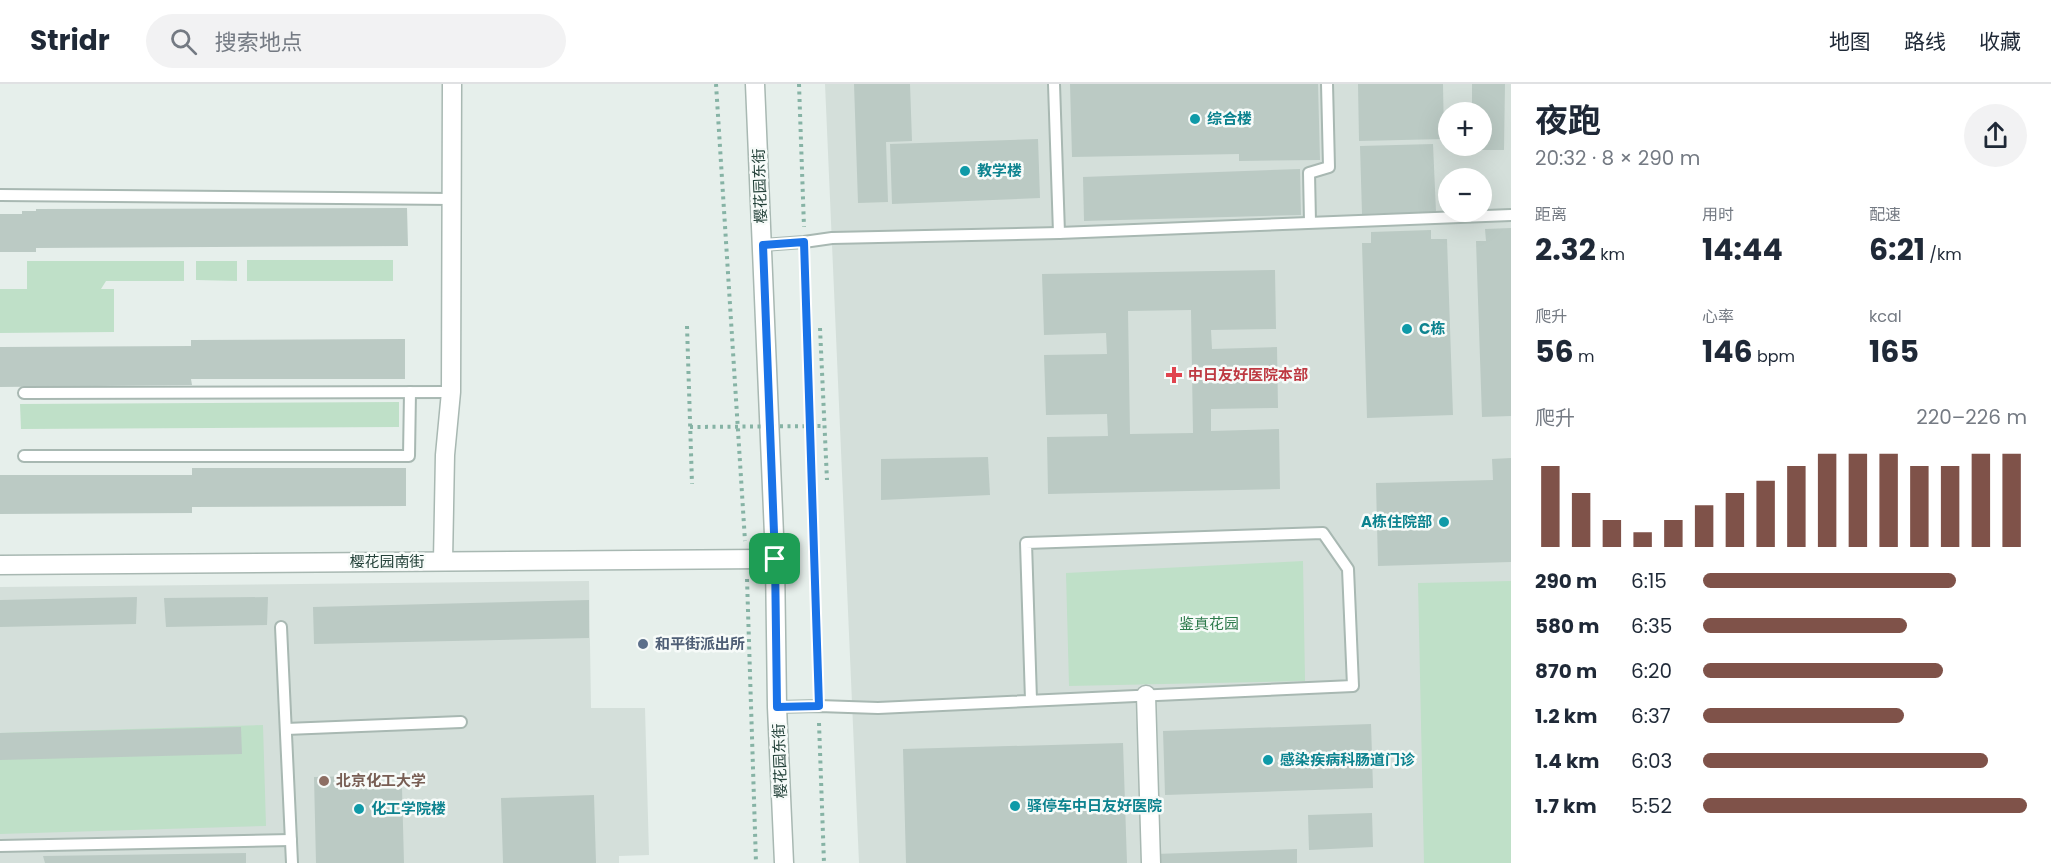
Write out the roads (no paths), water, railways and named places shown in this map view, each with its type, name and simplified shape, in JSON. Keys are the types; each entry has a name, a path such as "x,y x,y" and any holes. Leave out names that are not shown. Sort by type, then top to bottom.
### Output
{"street":[{"path":"443,561 445,455 451,392 452,84"},
{"name":"樱花园东街","path":"755,84 775,559 777,707 784,863"},
{"name":"樱花园南街","path":"0,565 775,559"},
{"path":"1146,695 1151,863"}],"lane":[{"path":"1054,84 1059,232"},
{"path":"1310,222 1309,173 1329,167 1327,84"},
{"path":"0,195 452,199"},
{"path":"763,245 832,238 1059,232 1511,214"},
{"path":"24,456 409,456 410,392"},
{"path":"24,393 451,392"},
{"path":"777,707 878,708 1353,686 1348,569 1323,533 1026,543 1031,700"},
{"path":"281,627 292,863"},
{"path":"286,729 461,722"},
{"path":"0,846 291,840"}],"place":[{"name":"综合楼","path":"1195,119"},
{"name":"教学楼","path":"965,171"},
{"name":"C栋","path":"1407,329"},
{"name":"中日友好医院本部","path":"1174,375"},
{"name":"A栋住院部","path":"1444,522"},
{"name":"和平街派出所","path":"643,644"},
{"name":"感染疾病科肠道门诊","path":"1268,760"},
{"name":"北京化工大学","path":"324,781"},
{"name":"驿停车中日友好医院","path":"1015,806"},
{"name":"化工学院楼","path":"359,809"}],"park label":[{"name":"鉴真花园","path":"1209,624"}]}
